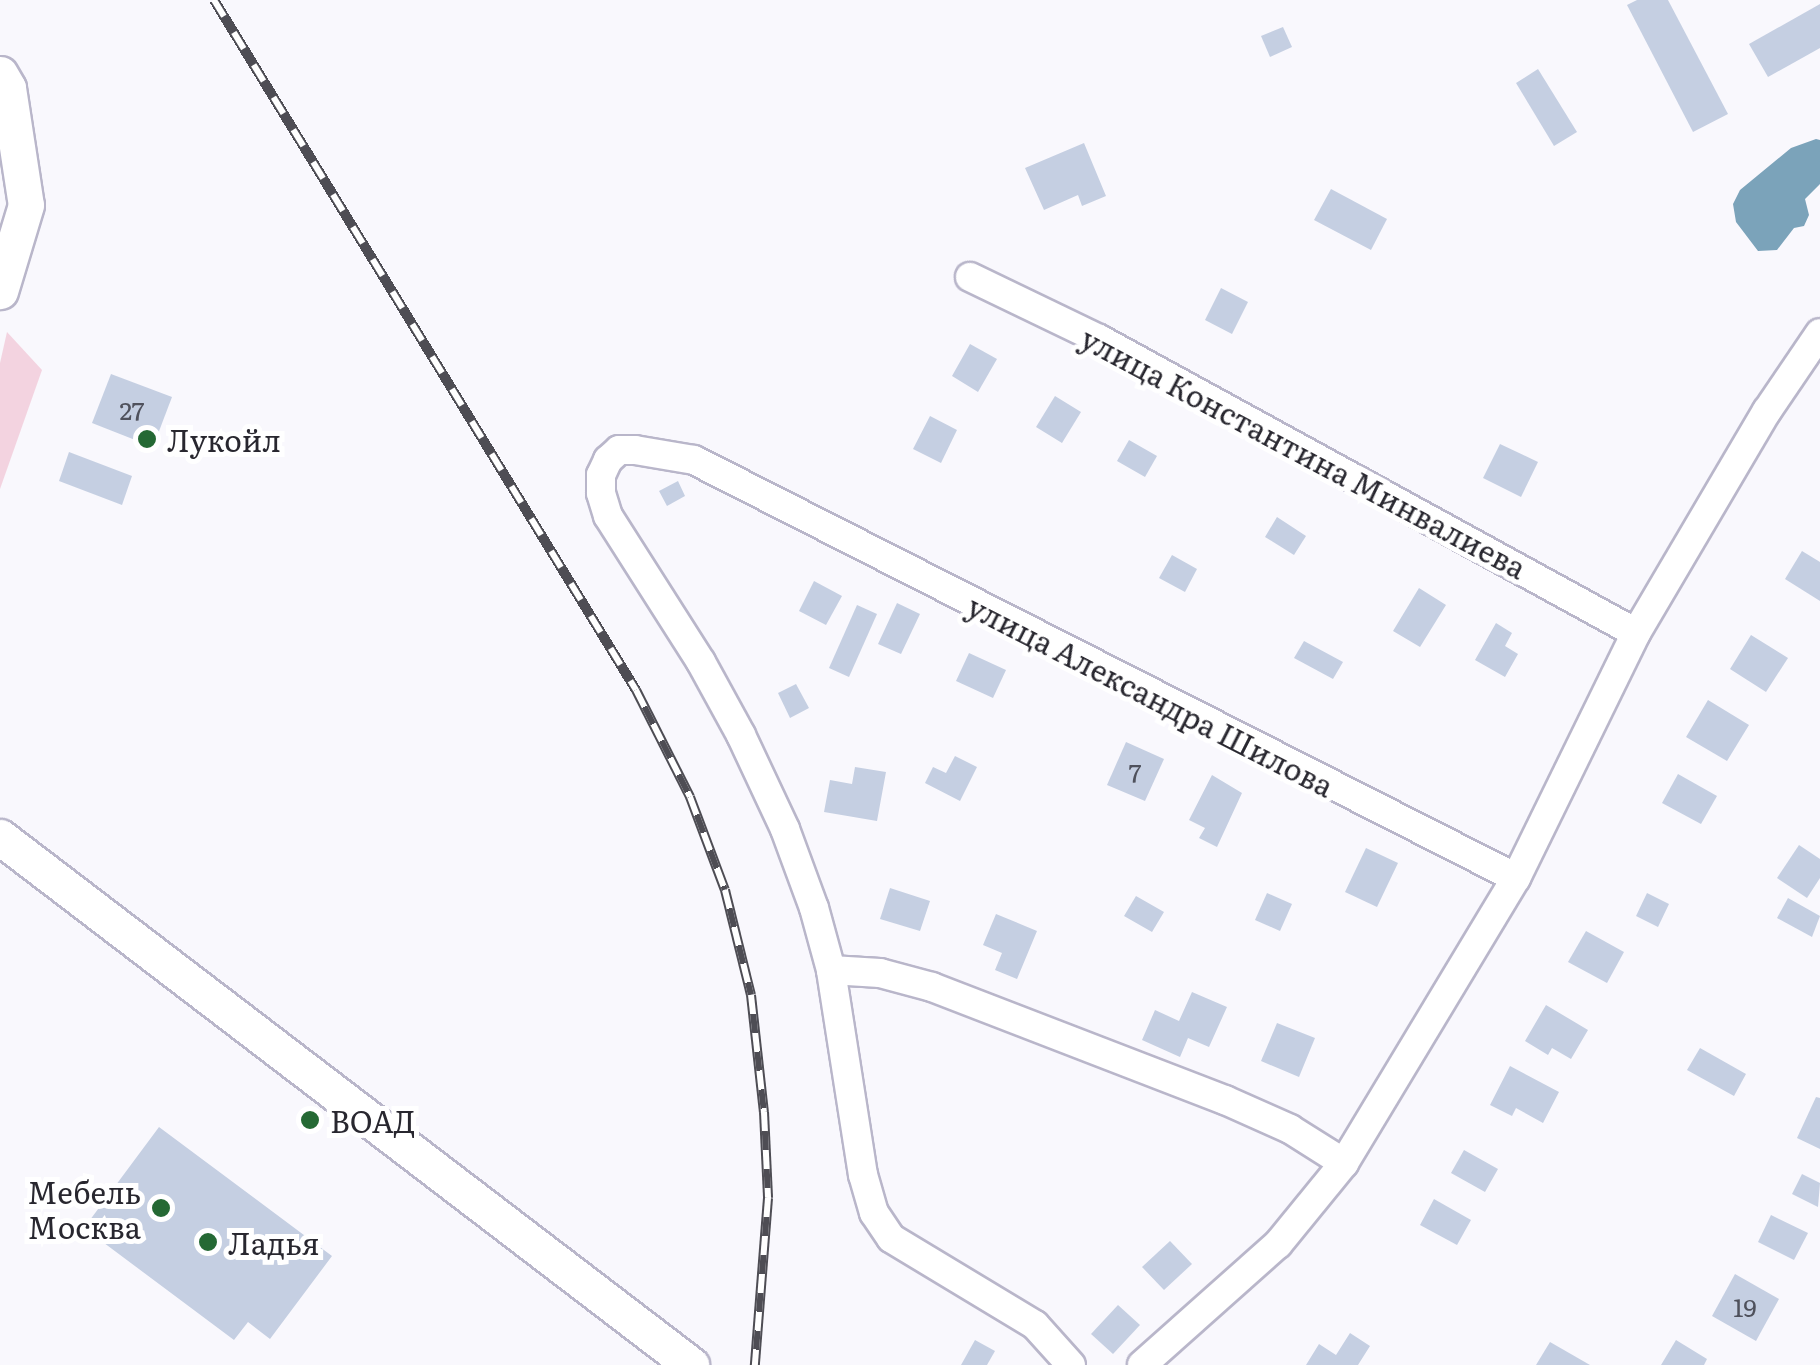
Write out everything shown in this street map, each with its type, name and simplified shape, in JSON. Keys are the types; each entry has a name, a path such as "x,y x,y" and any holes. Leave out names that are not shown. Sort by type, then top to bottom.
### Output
{"main road":[{"path":"0,74 8,88 26,205 0,291"},
{"path":"0,837 691,1365"}],"street":[{"name":"улица Константина Минвалиева","path":"970,277 1099,340 1636,633"},
{"path":"1142,1365 1293,1229 1344,1163 1516,878 1636,633 1767,412 1820,333"},
{"name":"улица Александра Шилова","path":"831,970 786,829 701,662 608,516 601,475 608,460 620,450 663,452 694,460 1516,878"},
{"path":"1071,1365 1034,1325 892,1238 874,1212 863,1175 831,970 880,973 932,987 1241,1108 1290,1129 1344,1163"}],"shaded area":[{"path":"7,332 42,370 0,489 0,363"}],"water":[{"path":"1820,140 1820,184 1805,199 1809,215 1804,226 1794,228 1777,250 1758,251 1736,222 1733,204 1740,190 1791,148"}],"building":[{"path":"1637,0 1668,0 1728,114 1693,132 1627,5"},
{"path":"1820,4 1820,48 1768,77 1749,44"},
{"path":"1283,27 1292,47 1270,57 1261,36"},
{"path":"1538,69 1577,132 1554,146 1516,83"},
{"path":"1084,143 1106,196 1082,206 1078,195 1044,210 1025,168"},
{"path":"1331,189 1387,219 1371,250 1314,220"},
{"path":"1221,288 1248,302 1232,334 1205,320"},
{"path":"970,344 997,359 978,392 952,376"},
{"path":"111,374 172,397 153,447 92,423"},
{"path":"1055,396 1081,412 1062,443 1036,427"},
{"path":"930,416 957,430 941,463 913,449"},
{"path":"1129,440 1157,456 1145,477 1117,461"},
{"path":"1500,444 1538,462 1521,497 1483,478"},
{"path":"69,452 132,476 122,505 59,481"},
{"path":"678,481 685,496 667,506 659,491"},
{"path":"1277,517 1306,536 1294,555 1265,537"},
{"path":"1802,551 1820,562 1820,601 1785,579"},
{"path":"1172,555 1197,569 1185,592 1159,578"},
{"path":"814,581 842,596 826,625 799,611"},
{"path":"1419,588 1446,605 1420,647 1393,631"},
{"path":"897,603 920,614 901,654 878,644"},
{"path":"857,605 877,614 849,677 829,668"},
{"path":"1496,623 1512,633 1505,646 1518,654 1505,677 1475,660"},
{"path":"1751,635 1788,658 1766,692 1730,669"},
{"path":"1304,641 1343,662 1333,679 1294,658"},
{"path":"969,653 1006,670 993,698 956,681"},
{"path":"796,684 809,708 790,718 778,693"},
{"path":"1708,700 1749,725 1727,761 1686,737"},
{"path":"1126,742 1164,759 1145,801 1107,785"},
{"path":"955,756 977,767 960,801 925,783 933,767 946,773"},
{"path":"855,767 886,772 877,821 824,812 830,780 852,784"},
{"path":"1678,774 1717,796 1701,824 1662,803"},
{"path":"1212,775 1242,793 1217,847 1199,838 1205,828 1189,820"},
{"path":"1799,845 1820,859 1820,878 1807,898 1777,878"},
{"path":"1366,848 1398,863 1377,907 1345,892"},
{"path":"890,888 930,901 920,931 880,919"},
{"path":"1267,893 1292,904 1280,931 1255,920"},
{"path":"1647,893 1669,904 1658,927 1636,916"},
{"path":"1136,896 1164,912 1152,932 1124,916"},
{"path":"1788,898 1820,916 1812,937 1777,918"},
{"path":"996,914 1037,931 1017,979 995,970 1002,953 983,945"},
{"path":"1586,931 1624,952 1607,983 1568,962"},
{"path":"1192,992 1227,1007 1209,1047 1188,1038 1180,1057 1142,1040 1155,1010 1179,1021"},
{"path":"1546,1005 1588,1030 1571,1059 1552,1048 1548,1055 1525,1041"},
{"path":"1277,1023 1315,1038 1299,1077 1261,1061"},
{"path":"1700,1048 1746,1074 1734,1096 1687,1070"},
{"path":"1510,1066 1559,1092 1543,1123 1516,1108 1512,1116 1490,1105"},
{"path":"1816,1097 1820,1098 1820,1149 1797,1138"},
{"name":"Ладья","path":"159,1127 332,1256 270,1339 248,1322 234,1340 84,1228"},
{"path":"1464,1150 1498,1169 1485,1192 1451,1173"},
{"path":"1802,1174 1820,1183 1818,1207 1792,1194"},
{"path":"1434,1199 1471,1220 1457,1245 1420,1225"},
{"path":"1771,1215 1808,1233 1794,1260 1758,1242"},
{"path":"1170,1241 1192,1264 1164,1290 1142,1267"},
{"path":"1735,1274 1779,1299 1756,1341 1712,1316"},
{"path":"1118,1305 1140,1325 1113,1354 1091,1334"},
{"path":"1350,1333 1370,1346 1358,1365 1306,1365 1319,1344 1336,1355"},
{"path":"975,1340 995,1351 987,1365 961,1365"},
{"path":"1676,1340 1707,1359 1704,1365 1661,1365"},
{"path":"1550,1342 1590,1365 1536,1365"}],"railway":[{"path":"214,0 636,690 690,797 725,890 751,995 764,1112 768,1198 755,1365"}],"place":[{"name":"Лукойл","path":"147,439"},
{"name":"ВОАД","path":"310,1120"},
{"name":"Мебель Москва","path":"161,1208"},
{"name":"Ладья","path":"208,1242"}]}
